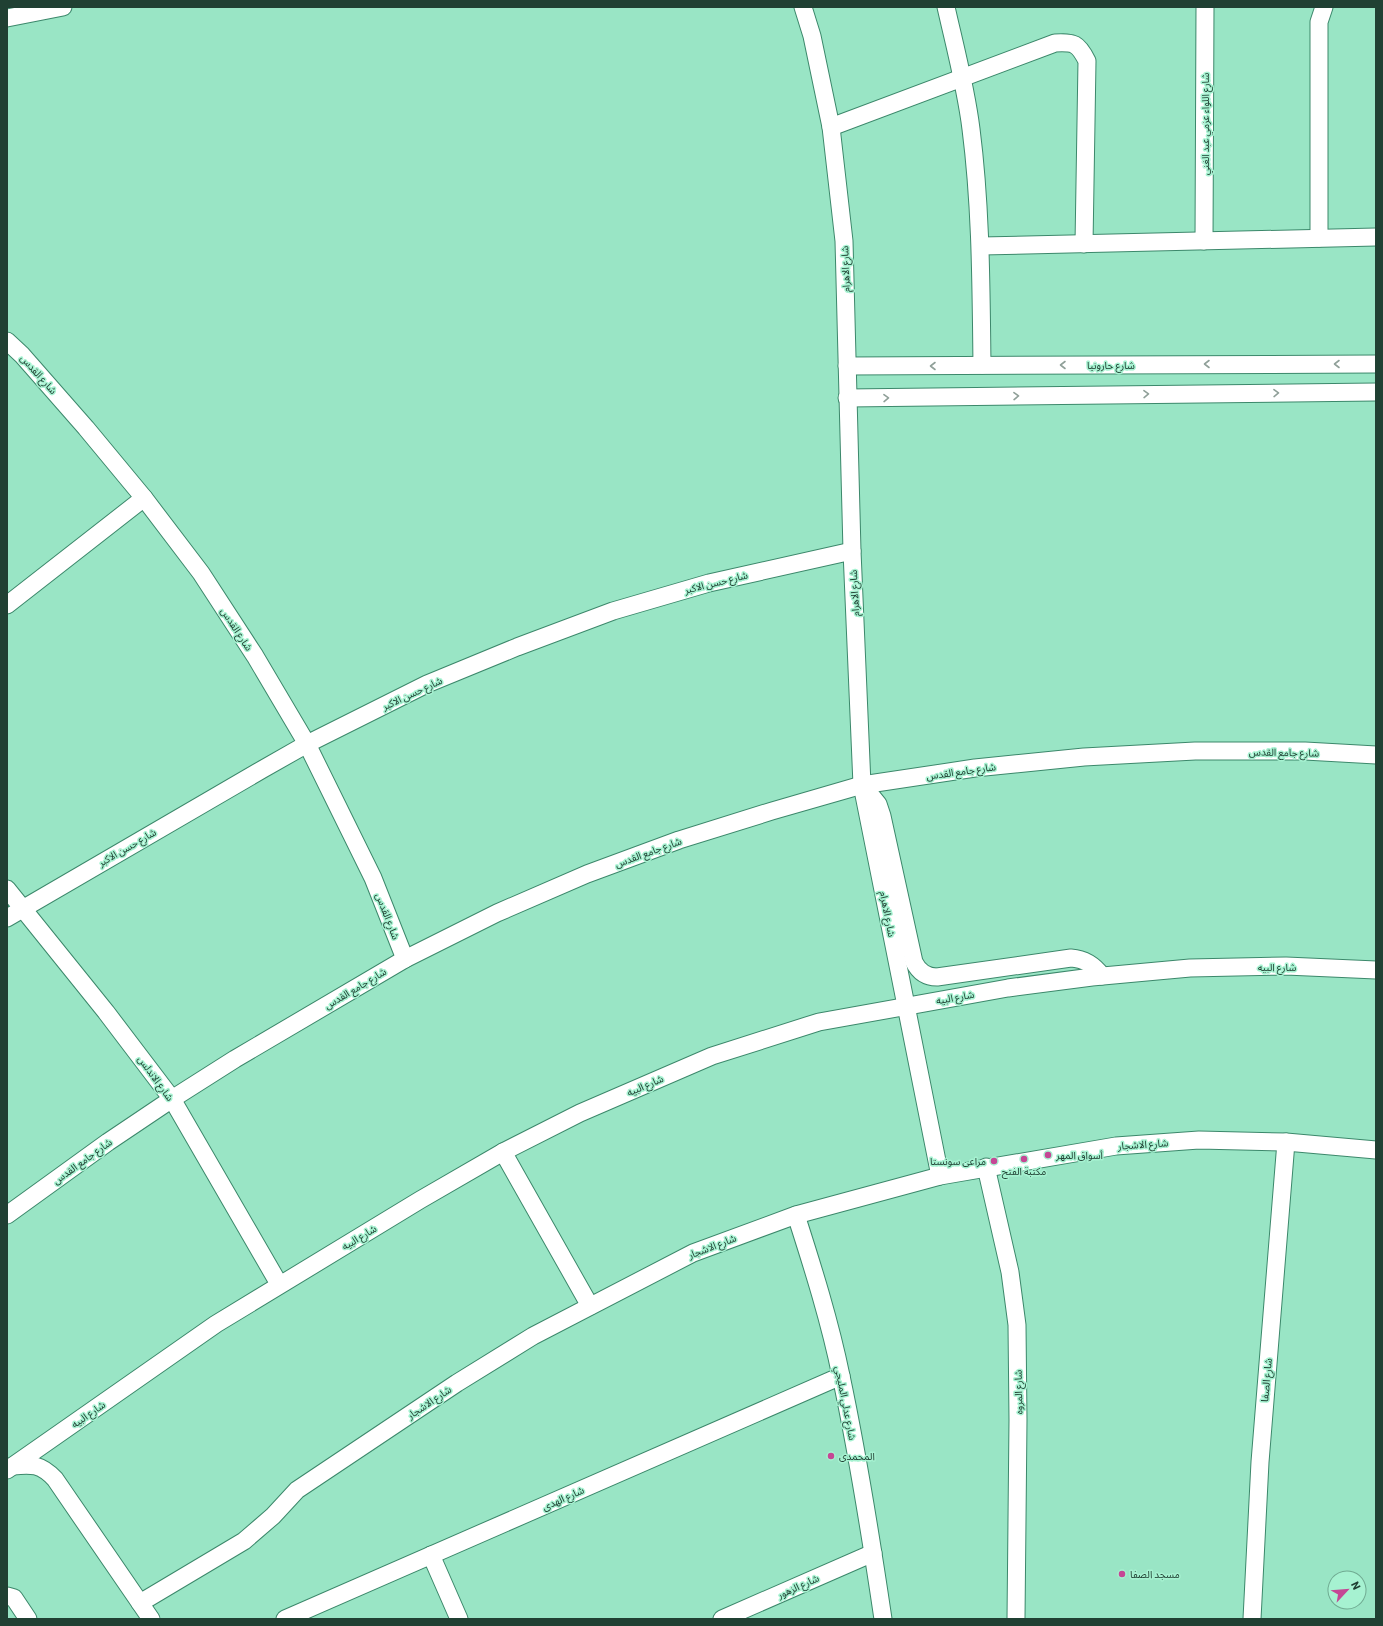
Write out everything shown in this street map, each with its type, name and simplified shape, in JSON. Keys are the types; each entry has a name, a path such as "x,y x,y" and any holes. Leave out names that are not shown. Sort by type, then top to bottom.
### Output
{"street":[{"path":"7,18 63,7"},
{"name":"شارع الاهرام","path":"803,7 812,36 831,127 844,241 852,551 862,785 940,1176"},
{"path":"946,7 962,77 971,128 981,246 982,366"},
{"name":"شارع اللواء عزمي عبد الغني","path":"1204,241 1205,7"},
{"path":"1319,238 1319,22 1324,7"},
{"path":"831,127 1055,43 1069,42 1081,48 1087,61 1084,244"},
{"path":"981,246 1376,237"},
{"name":"شارع القدس","path":"7,341 22,355 86,428 144,498 201,573 254,656 307,744 373,878 405,959"},
{"name":"شارع حارونيا","path":"847,366 1376,364"},
{"path":"847,398 1376,392"},
{"path":"7,605 144,498"},
{"name":"شارع حسن الاكبر","path":"7,918 307,744 427,684 517,647 613,611 709,582 852,551"},
{"name":"شارع جامع القدس","path":"7,1215 108,1142 172,1099 235,1059 405,959 498,913 587,874 679,840 862,785 975,768 1084,757 1195,751 1305,751 1376,755"},
{"path":"862,785 878,804 882,816 914,962 922,973 937,978 1071,958 1086,961 1093,965 1102,976"},
{"name":"شارع الاندلس","path":"7,889 106,1012 172,1099 279,1284"},
{"name":"شارع البيه","path":"10,1468 216,1324 279,1284 420,1200 503,1152 580,1113 712,1056 819,1022 1008,988 1102,976 1190,968 1286,966 1376,970"},
{"name":"شارع الاشجار","path":"140,1603 244,1541 273,1516 297,1490 457,1383 534,1336 693,1253 796,1215 940,1176 1116,1146 1199,1140 1286,1142 1376,1150"},
{"name":"شارع الصفا","path":"1252,1619 1260,1462 1286,1142"},
{"path":"503,1152 590,1306"},
{"name":"شارع المروه","path":"986,1167 1010,1272 1016,1325 1018,1420 1016,1619"},
{"name":"شارع عدلي المليجي","path":"796,1215 814,1274 841,1376 873,1553 883,1619"},
{"name":"شارع الهدى","path":"285,1619 841,1376"},
{"path":"10,1468 29,1464 39,1466 48,1471 151,1619"},
{"name":"شارع الزهور","path":"722,1619 873,1553"},
{"path":"431,1555 459,1619"},
{"path":"7,1596 14,1598 28,1619"}],"place":[{"name":"أسواق المهر","path":"1048,1155"},
{"name":"مكتبة الفتح","path":"1024,1159"},
{"name":"مراعى سونستا","path":"994,1161"},
{"name":"المحمدى","path":"831,1456"},
{"name":"مسجد الصفا","path":"1122,1574"}]}
